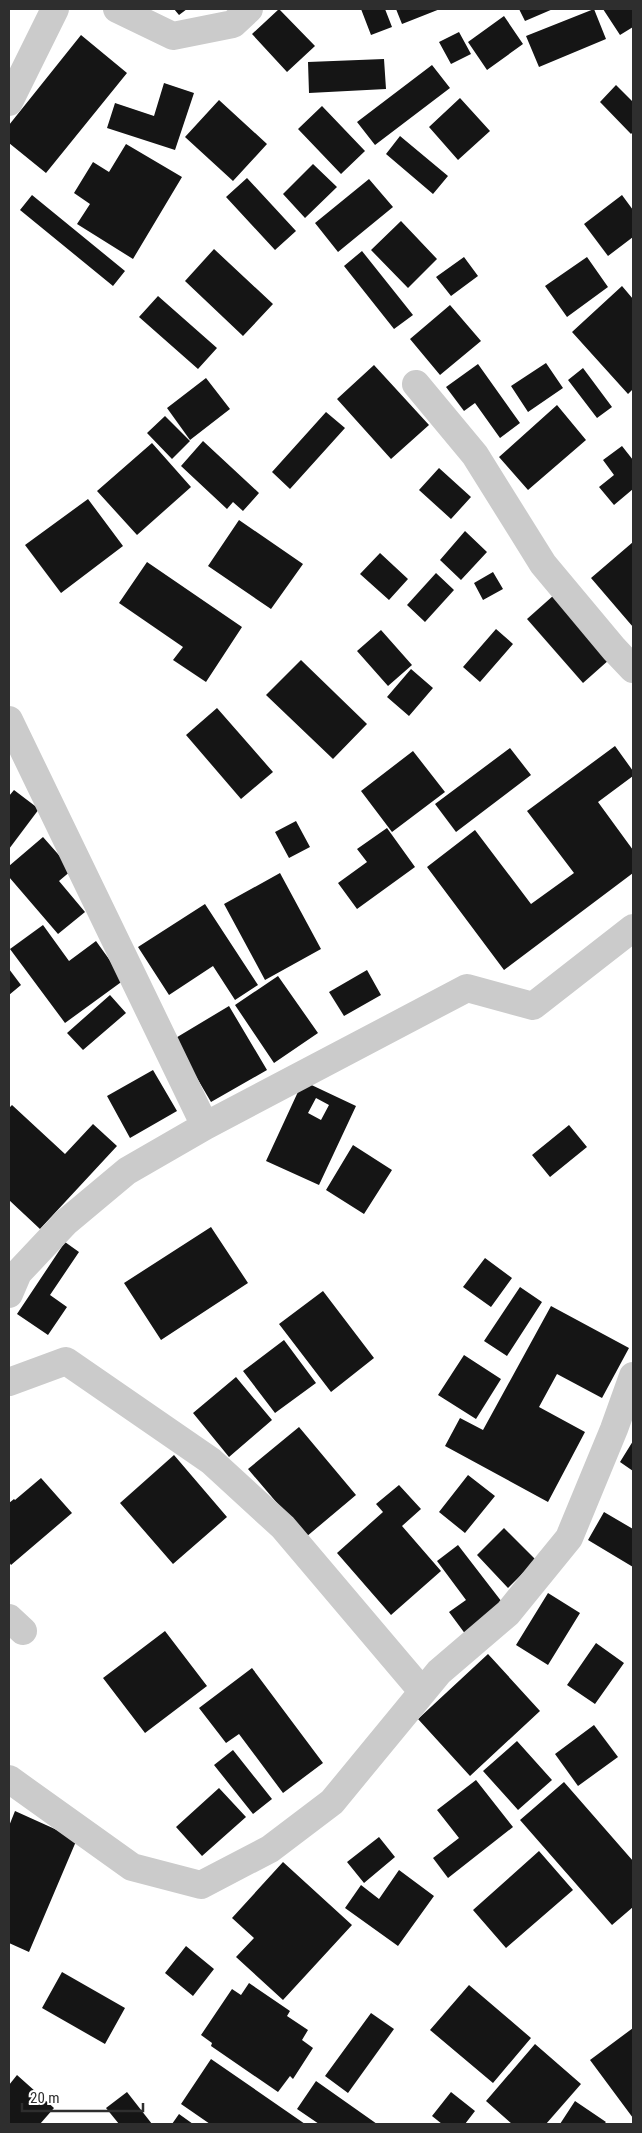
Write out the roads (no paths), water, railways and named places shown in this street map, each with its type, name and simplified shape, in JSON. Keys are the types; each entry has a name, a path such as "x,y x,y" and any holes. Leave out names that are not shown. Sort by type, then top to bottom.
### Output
{"street":[{"path":"9,102 55,9"},
{"path":"117,9 173,36 233,24 249,9"},
{"path":"416,384 475,455 544,564 614,649 633,669"},
{"path":"9,720 204,1126"},
{"path":"9,1294 18,1273 66,1222 127,1171 204,1126 467,988 533,1006 633,928"},
{"path":"9,1382 66,1361 212,1461 283,1527 422,1691"},
{"path":"9,1779 132,1867 201,1885 270,1849 332,1802 439,1672 508,1613 569,1538 614,1430 633,1376"}]}
